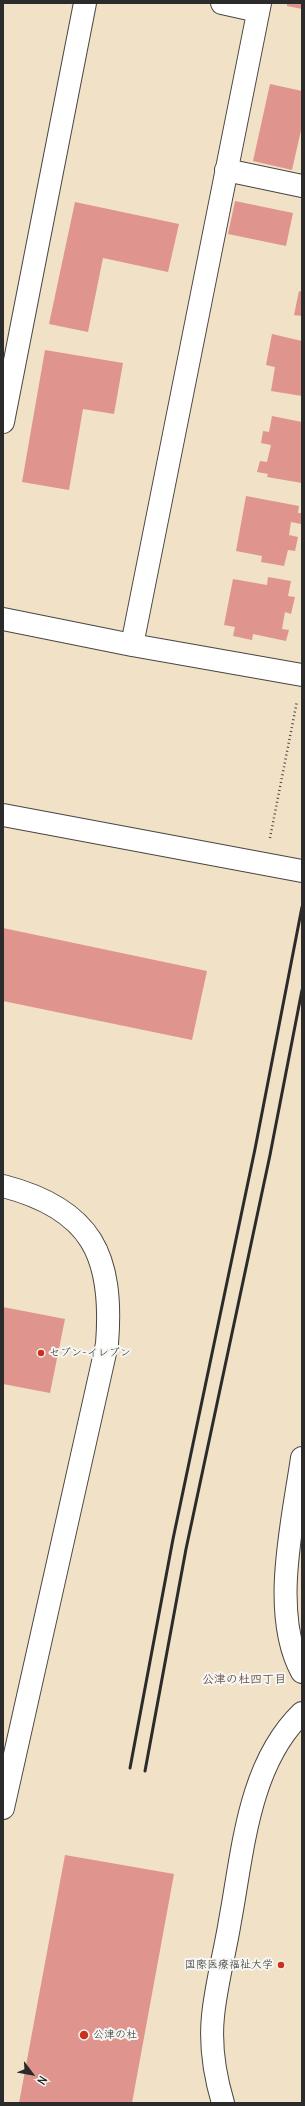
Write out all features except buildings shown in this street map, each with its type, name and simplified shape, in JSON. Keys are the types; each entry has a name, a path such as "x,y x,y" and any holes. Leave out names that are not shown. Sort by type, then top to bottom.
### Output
{"street":[{"path":"3,422 6,390 85,3"},
{"path":"132,645 259,7 222,3"},
{"path":"226,170 302,186"},
{"path":"3,619 132,645 302,675"},
{"path":"3,815 302,870"},
{"path":"3,1186 34,1194 60,1210 85,1231 100,1256 107,1283 110,1313 107,1344 3,1808"},
{"path":"302,1458 287,1565 286,1606 294,1657 302,1672"},
{"path":"223,2103 218,2085 213,2052 213,2017 250,1814 263,1774 276,1748 302,1713"}],"path":[{"path":"270,864 298,699"}],"railway":[{"path":"130,1768 173,1539 255,1149 302,907"},
{"path":"145,1771 186,1549 270,1155 302,990"}],"place":[{"name":"セブン-イレブン","path":"41,1353"},
{"name":"国際医療福祉大学","path":"281,1965"},
{"name":"公津の杜","path":"84,2035"}],"district":[{"name":"公津の杜四丁目","path":"244,1680"}]}
